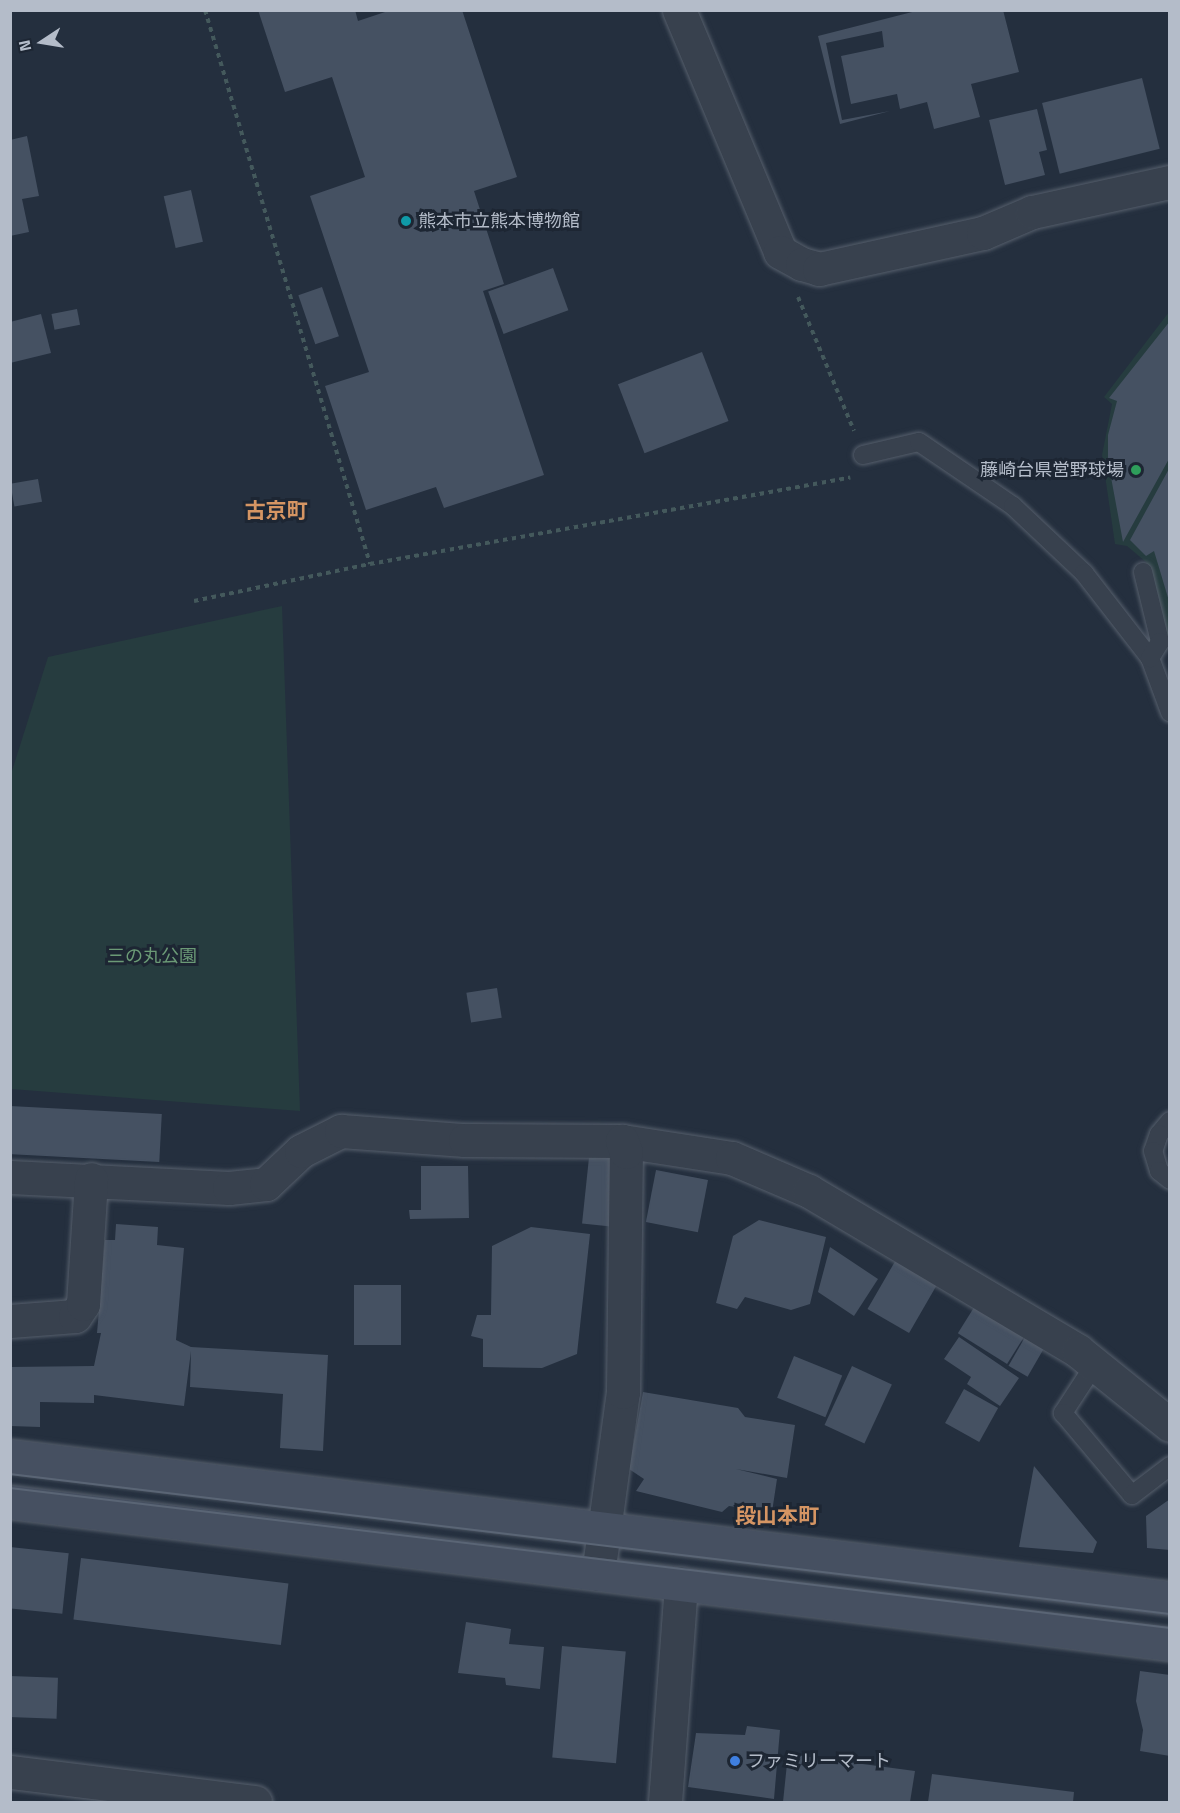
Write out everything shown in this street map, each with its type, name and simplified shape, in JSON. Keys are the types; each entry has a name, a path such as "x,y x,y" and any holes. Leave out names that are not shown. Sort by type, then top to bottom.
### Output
{"street":[{"path":"679,10 780,252 819,269 982,233 1032,212 1170,182"},
{"path":"10,1177 91,1179 229,1188 266,1184 301,1151 341,1131 465,1140 622,1141 732,1158 809,1191 1095,1364 1170,1425"},
{"path":"598,1574 602,1529 608,1511 623,1392 626,1152 622,1141"},
{"path":"10,1321 75,1316 83,1304 91,1179"},
{"path":"10,1456 1170,1598"},
{"path":"10,1502 1170,1644"},
{"path":"665,1803 681,1584"},
{"path":"10,1772 255,1803"}],"lane":[{"path":"863,455 919,442 1012,506 1084,573 1150,658 1170,712"},
{"path":"1143,572 1160,642 1150,658"},
{"path":"1170,1121 1159,1134 1153,1151 1159,1171 1170,1180"},
{"path":"1095,1364 1063,1413 1132,1495 1170,1466"}],"path":[{"path":"205,10 370,564"},
{"path":"194,601 370,564 871,474 780,252"}],"green space":[{"name":"藤崎台県営野球場","path":"1169,312 1169,647 1146,562 1127,546 1115,544 1102,455 1112,404 1104,397"},
{"name":"三の丸公園","path":"282,606 300,1111 11,1089 11,774 48,657"}],"building":[{"path":"258,10 355,10 358,21 391,10 462,10 517,177 474,191 504,284 483,291 544,475 444,508 436,487 366,510 325,386 369,372 310,196 365,177 332,77 285,92"},
{"path":"920,10 1003,10 1019,72 971,84 980,117 934,129 927,102 900,109 897,94 851,104 841,56 884,47 882,31 826,43 842,120 890,111 840,124 818,36"},
{"path":"1142,78 1160,149 1060,174 1042,103"},
{"path":"1037,109 1047,150 1039,152 1045,175 1005,185 989,120"},
{"path":"27,136 39,196 22,199 29,232 10,236 10,140"},
{"path":"191,190 203,242 176,248 164,196"},
{"path":"553,268 568,310 504,334 488,292"},
{"path":"322,287 339,336 315,344 298,295"},
{"path":"77,309 80,325 55,330 51,314"},
{"path":"41,314 51,353 10,363 10,322"},
{"name":"藤崎台県営野球場","path":"1170,321 1170,457 1123,542 1108,461 1108,435 1117,401 1109,398"},
{"path":"702,352 729,421 644,453 618,384"},
{"path":"1170,467 1169,601 1154,551 1146,556 1130,540"},
{"path":"38,479 42,502 14,507 10,484"},
{"path":"497,988 502,1018 471,1022 466,993"},
{"path":"10,1106 162,1114 159,1162 10,1154"},
{"path":"590,1148 626,1152 618,1227 582,1224"},
{"path":"421,1166 468,1166 469,1218 410,1219 409,1210 421,1210"},
{"path":"656,1170 708,1180 698,1232 646,1222"},
{"path":"759,1220 826,1237 810,1304 791,1310 745,1297 737,1309 716,1303 733,1236"},
{"path":"116,1224 158,1227 157,1245 184,1248 176,1340 191,1347 328,1355 323,1451 280,1448 283,1394 190,1387 191,1351 184,1406 94,1395 94,1403 40,1402 40,1427 10,1426 10,1367 94,1366 101,1333 97,1333 105,1240 115,1240"},
{"path":"531,1227 590,1234 577,1354 542,1368 483,1367 483,1339 471,1336 477,1315 491,1315 492,1246"},
{"path":"830,1247 878,1279 854,1316 818,1292"},
{"path":"897,1258 939,1282 909,1333 868,1309"},
{"path":"354,1285 401,1285 401,1345 354,1345"},
{"path":"978,1301 1027,1332 1007,1364 958,1333"},
{"path":"1028,1332 1047,1343 1028,1377 1008,1366"},
{"path":"959,1337 1019,1378 1000,1406 967,1384 971,1377 944,1359"},
{"path":"794,1356 842,1375 825,1417 777,1398"},
{"path":"852,1366 892,1385 864,1444 825,1425"},
{"path":"964,1389 998,1408 979,1442 945,1423"},
{"path":"643,1392 738,1408 745,1417 795,1425 787,1478 736,1469 777,1479 772,1512 729,1506 722,1512 636,1491 644,1479 629,1469"},
{"path":"1034,1466 1097,1542 1093,1553 1019,1547"},
{"path":"1170,1499 1170,1550 1147,1548 1146,1516"},
{"path":"10,1547 69,1553 62,1614 10,1608"},
{"path":"81,1558 288,1583 281,1645 73,1620"},
{"path":"466,1622 511,1629 509,1644 544,1647 540,1689 506,1685 505,1678 458,1673"},
{"path":"562,1646 626,1652 616,1763 552,1758"},
{"path":"1140,1671 1170,1675 1170,1756 1140,1751 1143,1730 1136,1701"},
{"path":"10,1676 58,1678 57,1719 10,1717"},
{"name":"ファミリーマート","path":"747,1726 780,1730 774,1799 688,1787 696,1733 745,1735"},
{"path":"788,1754 915,1771 910,1802 783,1802"},
{"path":"932,1774 1074,1792 1073,1802 928,1802"}],"tram line":[{"path":"10,1474 1170,1614"},
{"path":"10,1488 1170,1628"}],"place":[{"name":"熊本市立熊本博物館","path":"406,221"},
{"name":"藤崎台県営野球場","path":"1136,470"},
{"name":"ファミリーマート","path":"735,1761"}],"district":[{"name":"古京町","path":"276,510"},
{"name":"段山本町","path":"777,1515"}]}
